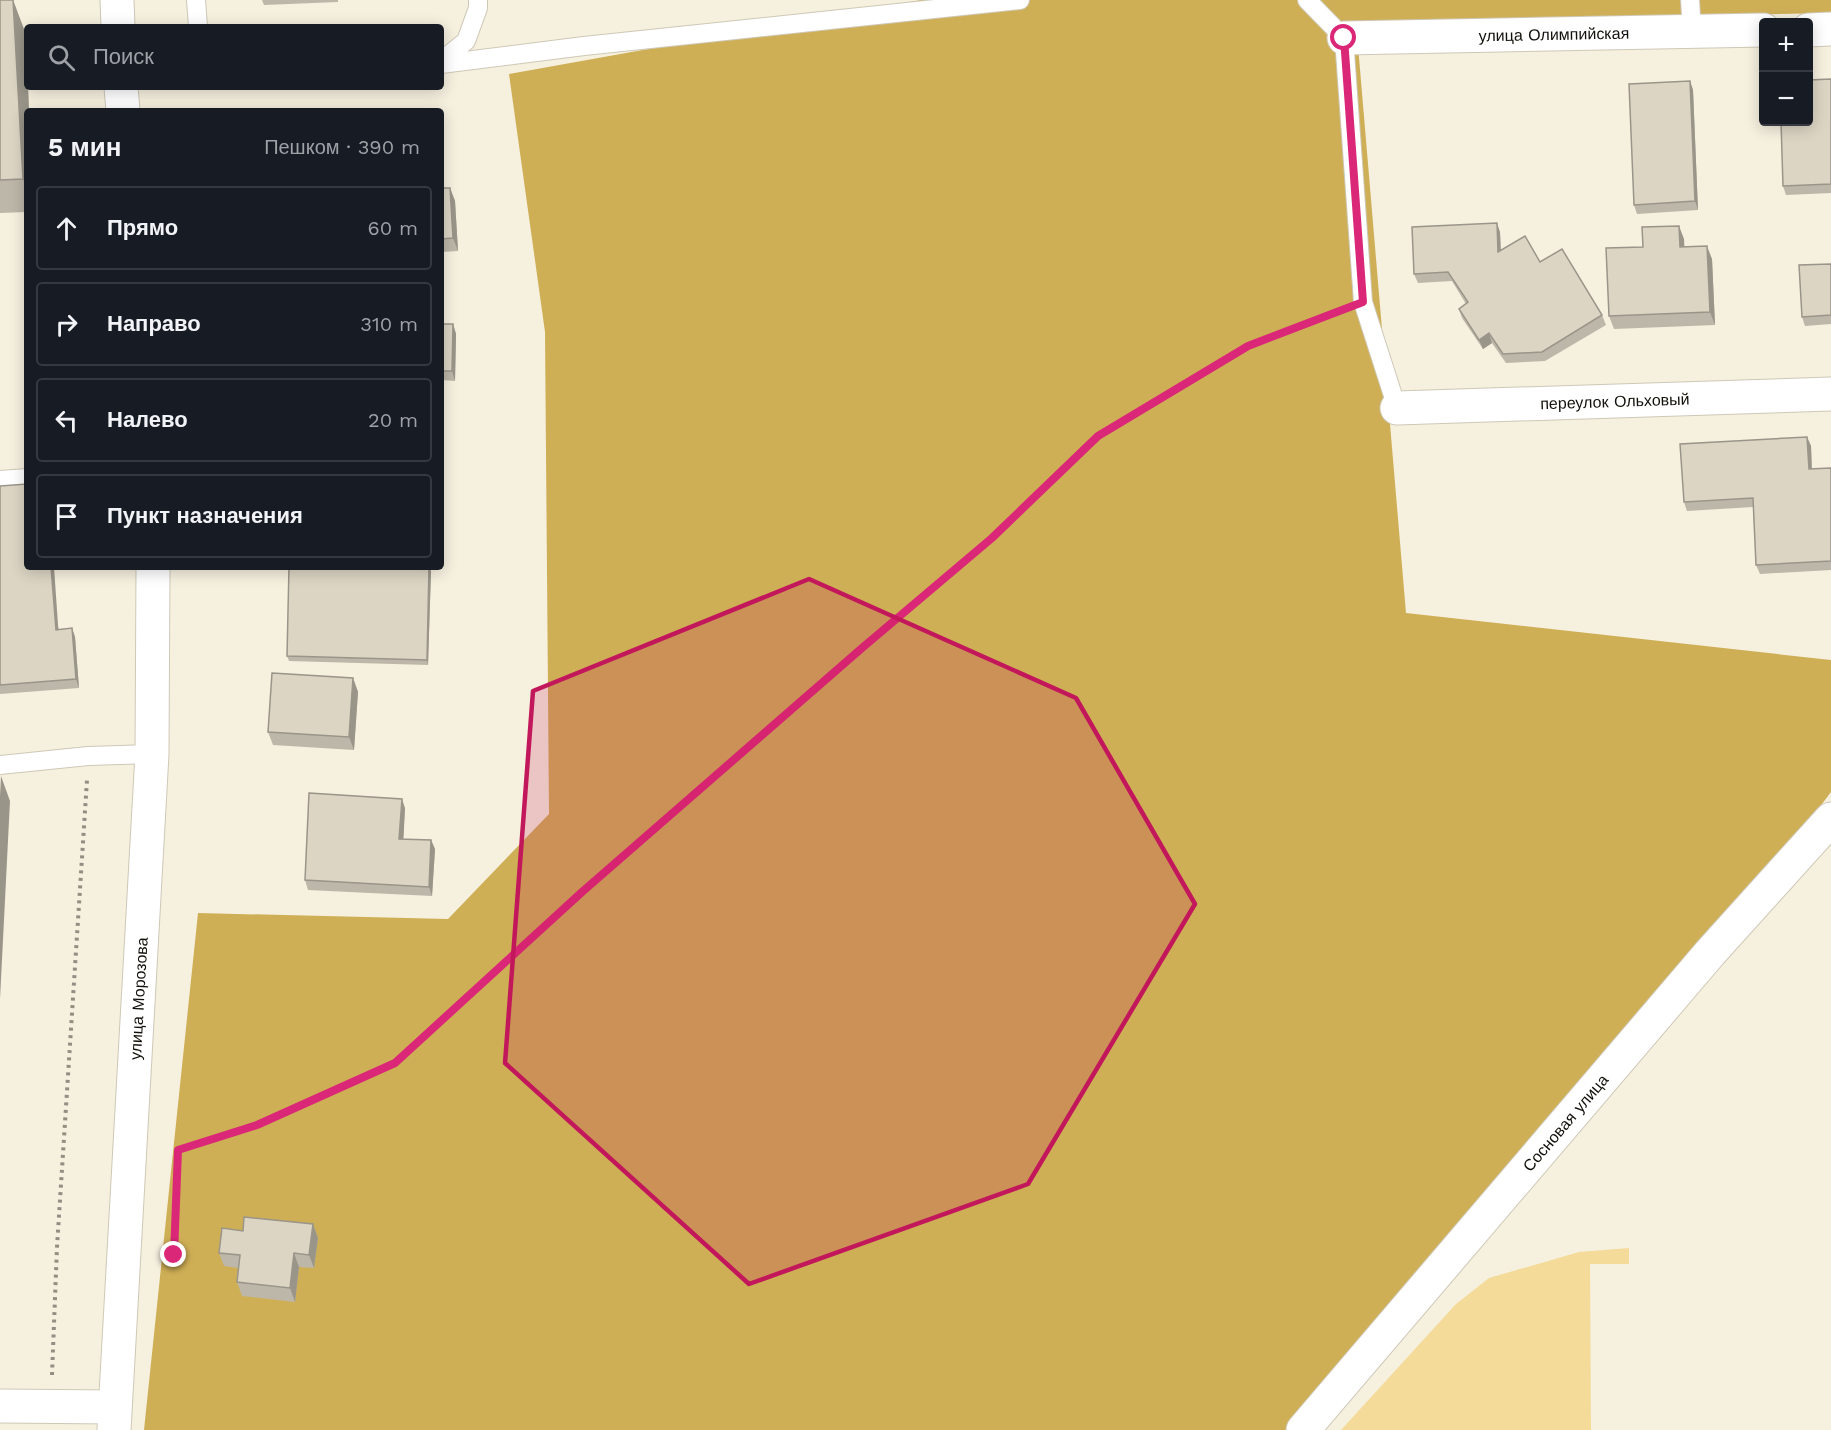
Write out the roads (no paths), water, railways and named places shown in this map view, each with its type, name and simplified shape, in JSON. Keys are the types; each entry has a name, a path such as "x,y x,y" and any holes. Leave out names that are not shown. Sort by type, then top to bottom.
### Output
{"street":[{"path":"117,0 118,24"},
{"name":"улица Олимпийская","path":"1344,38 1691,16 1759,29"},
{"path":"1813,30 1831,29"},
{"name":"переулок Ольховый","path":"1397,408 1831,394"},
{"name":"улица Морозова","path":"115,1418 152,754 153,570"},
{"name":"Сосновая улица","path":"1303,1430 1710,953 1831,819"},
{"path":"0,1406 50,1407 115,1418"}],"lane":[{"path":"196,0 198,24"},
{"path":"444,60 466,41 478,8 478,0"},
{"path":"444,63 1020,0"},
{"path":"1308,0 1344,38 1363,302 1397,408"},
{"path":"0,480 24,478"},
{"path":"0,765 88,756 152,754"}]}
